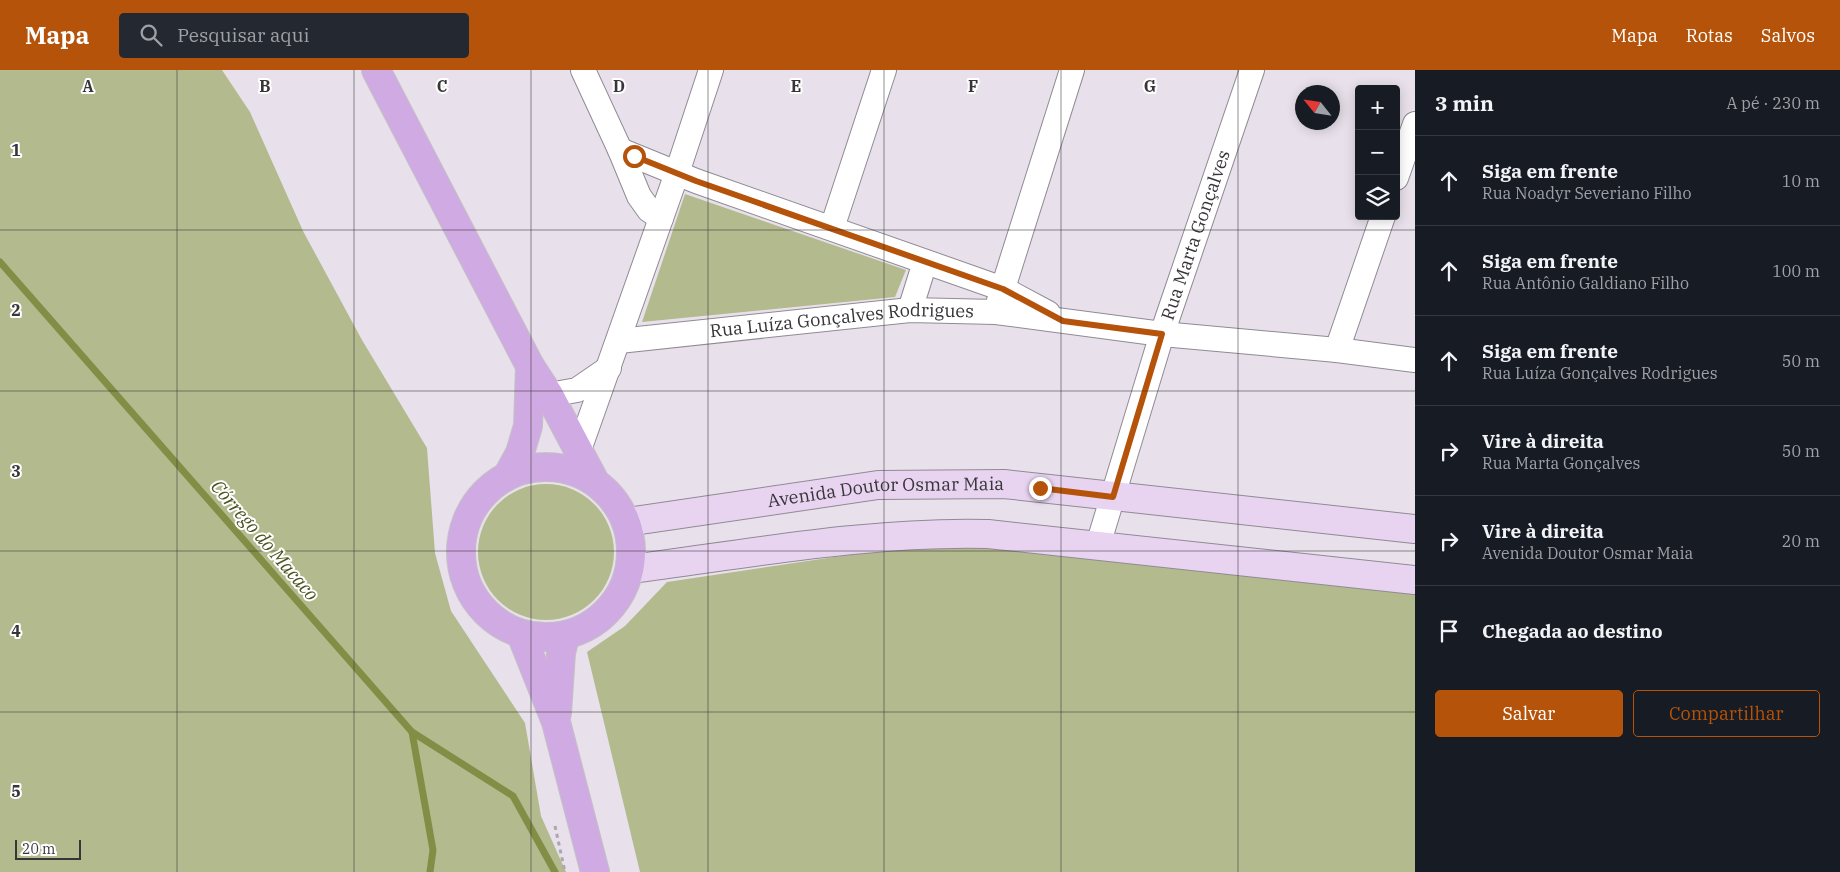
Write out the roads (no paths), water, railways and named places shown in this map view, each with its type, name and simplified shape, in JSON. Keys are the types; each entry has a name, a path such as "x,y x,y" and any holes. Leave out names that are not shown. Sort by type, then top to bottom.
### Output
{"main road":[{"path":"376,70 530,366 549,395 594,480"},
{"path":"508,475 520,453 528,426 530,366"},
{"path":"537,466 567,468 594,480 614,498 627,522 632,545 631,569 618,599 595,623 564,636 543,638 521,634 495,621 475,601 464,574 461,545 468,516 485,492 508,475 537,466"},
{"path":"521,634 556,722 595,872"},
{"path":"556,722 560,654 564,636"}],"street":[{"path":"583,70 639,196 649,210 661,218"},
{"path":"579,450 619,341 711,70"},
{"path":"832,228 884,70"},
{"path":"996,312 1072,70"},
{"name":"Rua Marta Gonçalves","path":"1098,545 1162,334 1252,70"},
{"path":"1397,175 1415,124"},
{"name":"Rua Luíza Gonçalves Rodrigues","path":"620,150 696,181 1003,289 1063,321"},
{"path":"1337,350 1382,220"},
{"path":"910,310 925,262"},
{"name":"Rua Luíza Gonçalves Rodrigues","path":"619,341 910,310 996,312 1162,334 1337,350 1415,360"},
{"path":"549,395 577,390 609,368"},
{"name":"Avenida Doutor Osmar Maia","path":"627,522 878,485 1004,484 1415,529"},
{"path":"631,569 876,537 941,533 988,534 1415,580"}],"waterway":[{"name":"Córrego do Macaco","path":"0,262 412,732 433,850 430,872"},
{"path":"412,732 513,796 555,872"}]}
